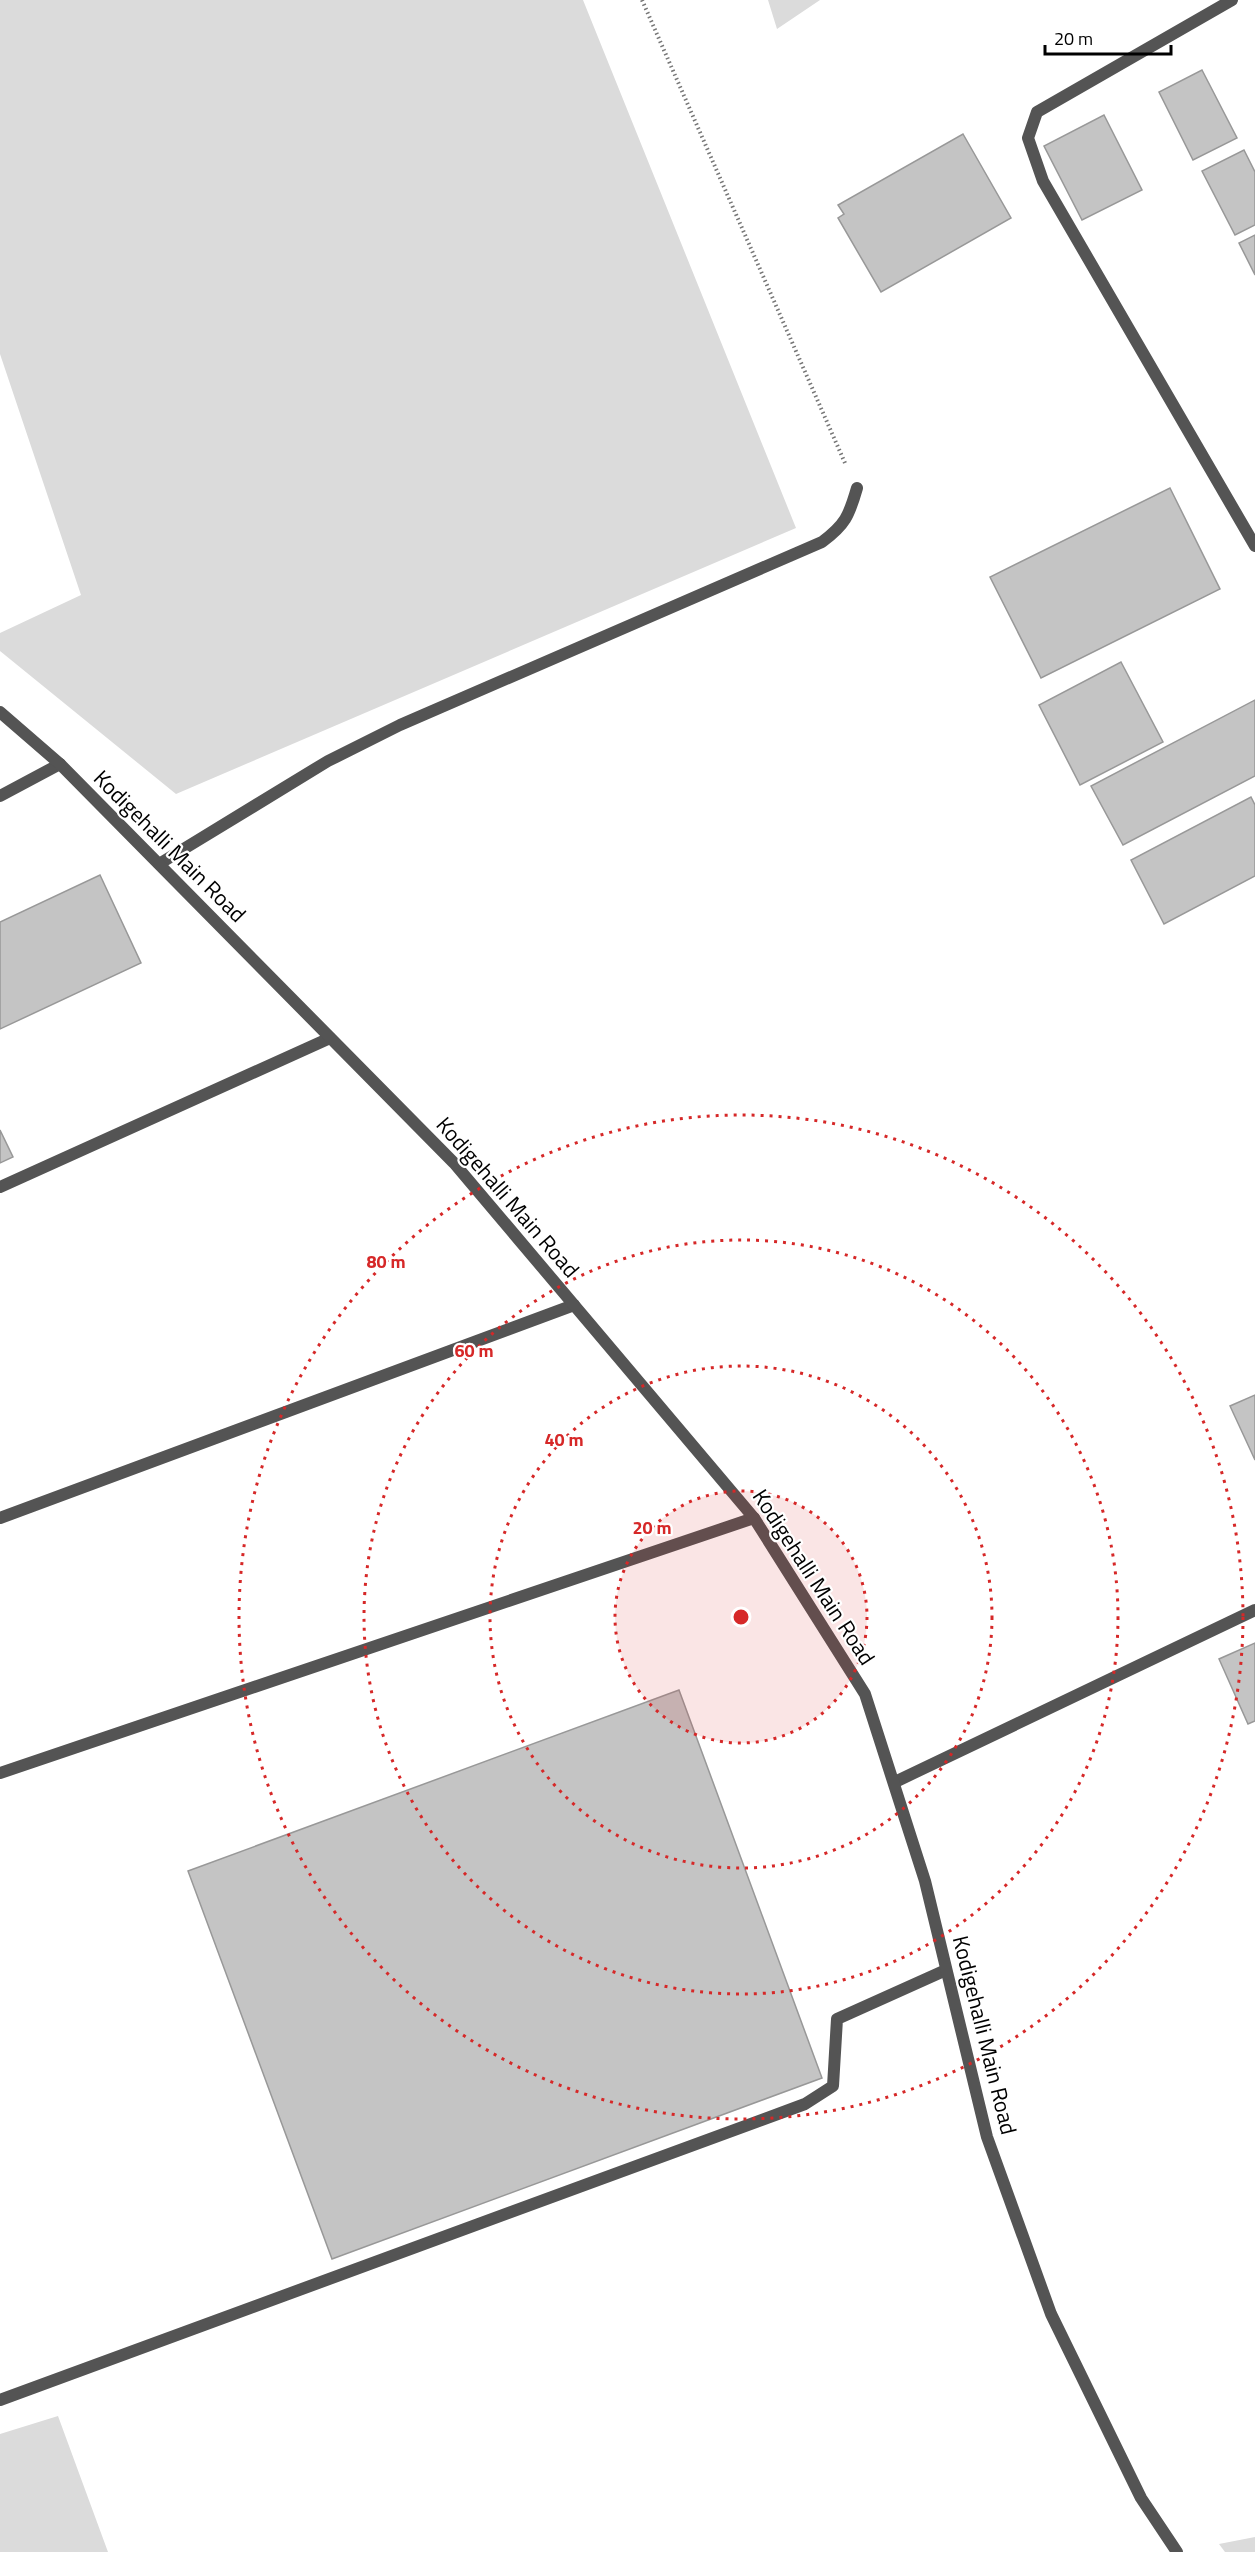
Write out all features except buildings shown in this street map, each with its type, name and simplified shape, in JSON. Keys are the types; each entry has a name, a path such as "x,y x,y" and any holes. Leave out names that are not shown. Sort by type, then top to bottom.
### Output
{"street":[{"path":"1232,0 1037,112 1028,138 1043,181 1255,546"},
{"path":"159,864 328,761 400,725 822,542 838,530 849,516 857,488"},
{"name":"Kodigehalli Main Road","path":"0,712 60,764 454,1164 754,1518 865,1694 925,1881 987,2137 1051,2314 1141,2498 1177,2552"},
{"path":"0,796 60,764"},
{"path":"0,1187 330,1038"},
{"path":"0,1518 574,1305"},
{"path":"0,1773 754,1518"},
{"path":"895,1782 1255,1610"},
{"path":"0,2400 805,2104 833,2086 837,2019 946,1970"}],"path":[{"path":"642,0 857,488"}],"shaded area":[{"path":"0,0 583,0 796,528 176,794 0,651 0,633 81,595 0,354"},
{"path":"768,0 820,0 777,29"},
{"path":"58,2416 108,2552 0,2552 0,2434"},
{"path":"1255,2537 1255,2552 1225,2552 1219,2544"}]}
